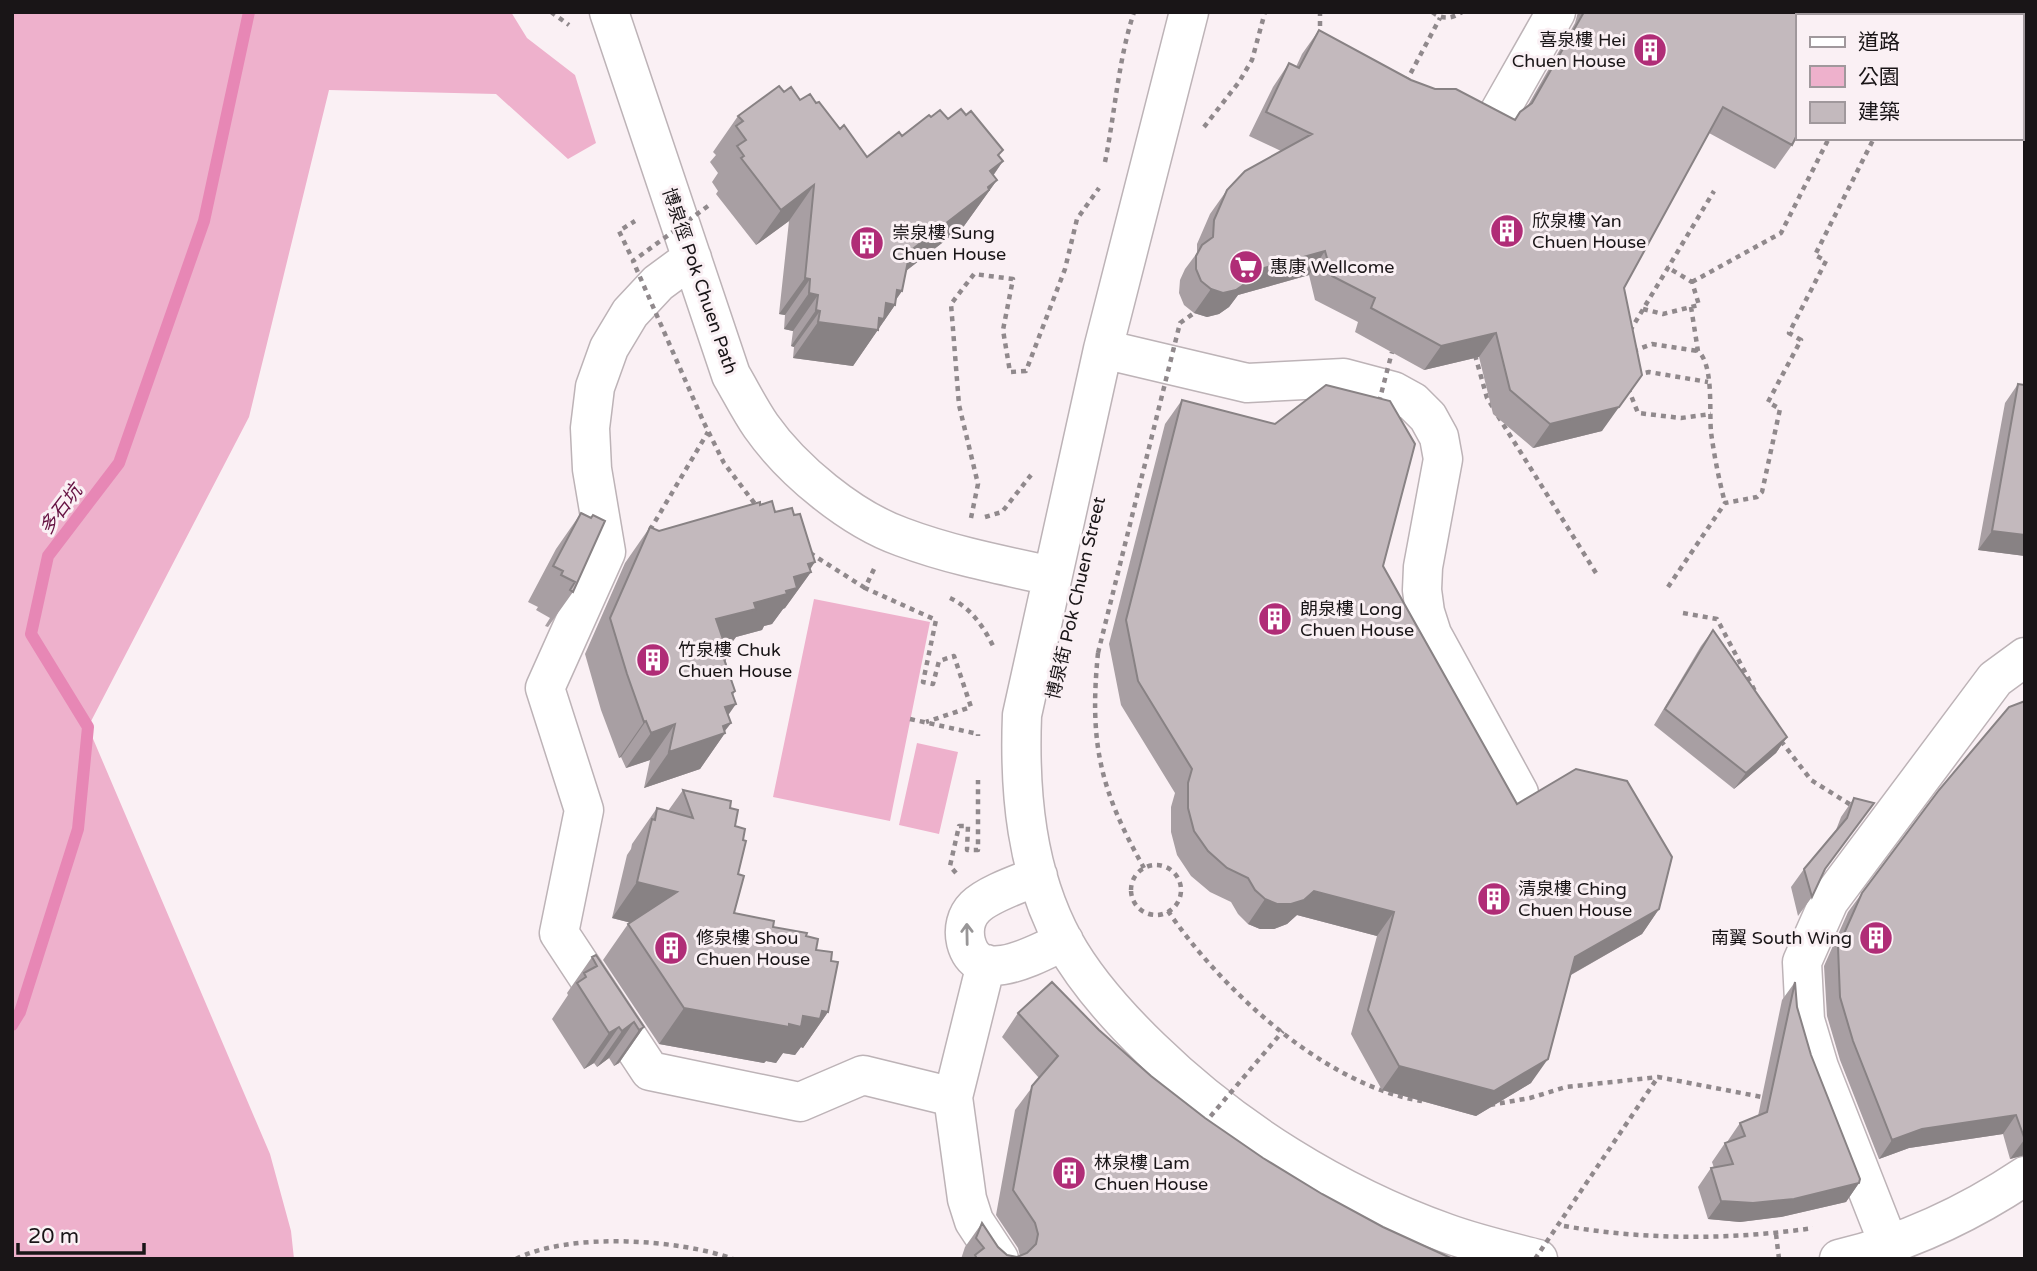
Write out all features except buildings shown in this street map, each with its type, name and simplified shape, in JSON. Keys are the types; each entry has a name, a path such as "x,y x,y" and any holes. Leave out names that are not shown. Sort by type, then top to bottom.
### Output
{"street":[{"name":"博泉徑 Pok Chuen Path","path":"608,12 731,376 761,426 800,471 846,508 899,536 964,556 1052,576"},
{"name":"博泉街 Pok Chuen Street","path":"1189,12 1103,349 1022,715 1020,761 1023,809 1038,876 1064,941 1107,1003 1137,1035 1202,1094 1256,1135 1300,1163 1391,1211 1446,1233 1536,1259"},
{"path":"1497,116 1556,12"},
{"path":"692,258 658,283 630,313 609,348 595,387 590,428 592,469 606,552 545,688 584,810 558,933 650,1071 800,1102 863,1075 953,1097"},
{"path":"1103,349 1247,383 1344,378 1393,391 1413,401 1428,417 1439,437 1443,459 1423,567 1425,612 1432,634 1519,793"},
{"path":"1889,1245 1819,1067 1805,1020 1802,962 1829,901 1995,678 2025,657"},
{"path":"1038,876 976,905 968,917 964,931 967,945 972,955 986,964 1000,967 1014,964 1064,941"},
{"path":"986,964 953,1097 967,1199 974,1221 999,1259"},
{"path":"1839,1259 1889,1245 1966,1213 2025,1177"}],"path":[{"path":"1104,165 1115,115 1125,39 1134,12"},
{"path":"1202,130 1239,82 1252,60 1265,12"},
{"path":"1320,12 1320,37"},
{"path":"1432,12 1440,18 1454,17 1462,12"},
{"path":"1401,92 1440,18"},
{"path":"1692,282 1781,233 1828,140"},
{"path":"1725,503 1757,497 1762,492 1780,409 1768,402 1801,340 1789,333 1826,261 1815,256 1873,140"},
{"path":"954,600 978,484 959,405 951,304 975,274 1013,279 1003,330 1010,372 1027,371 1066,269 1077,219 1099,190 1102,178"},
{"path":"1629,333 1714,191"},
{"name":"博泉徑 Pok Chuen Path","path":"695,201 700,214"},
{"path":"633,261 708,206"},
{"path":"642,232 637,221 619,231 708,432 724,463 764,514"},
{"path":"1643,309 1663,314 1699,305 1692,282 1667,267"},
{"path":"1691,307 1698,351"},
{"path":"1144,868 1122,829 1105,787 1096,743 1094,698 1098,653 1180,323 1194,313"},
{"path":"1628,352 1652,344 1698,351 1704,356 1711,430 1725,503 1668,587"},
{"path":"1474,348 1487,398 1596,573"},
{"path":"1376,413 1392,352"},
{"path":"1629,376 1648,372 1708,382"},
{"path":"1628,387 1639,413 1681,418 1711,414"},
{"path":"645,538 708,432"},
{"path":"806,550 865,588 936,620 923,682 933,684 939,661 954,656 971,707 925,722"},
{"path":"865,588 875,565"},
{"path":"1683,613 1717,619 1759,699"},
{"path":"910,719 978,734 978,747"},
{"path":"1777,733 1811,780 1861,811"},
{"path":"959,875 950,866 959,827 968,826 967,850 978,850 978,772"},
{"path":"1161,866 1176,875 1181,889 1180,897 1161,915 1152,914 1136,905 1131,890 1132,882 1136,874 1144,868 1161,866"},
{"path":"1168,911 1208,965 1231,989 1283,1031 1345,1075 1381,1090 1430,1102"},
{"path":"1197,1132 1283,1031"},
{"path":"1234,1075 1245,1082"},
{"path":"1536,1259 1658,1077"},
{"path":"1480,1105 1530,1098 1566,1087 1658,1077 1762,1097"},
{"path":"1550,1223 1600,1232 1677,1236 1776,1234 1779,1259"},
{"path":"516,1259 527,1253 585,1243 646,1241 716,1253 733,1259"}],"green space":[{"path":"12,12 511,12 527,38 575,75 596,143 568,159 496,94 329,90 249,417 88,727 270,1154 291,1231 294,1259 12,1259"},
{"path":"814,599 930,622 890,821 773,797"},
{"path":"917,743 958,752 939,834 899,825"}],"waterway":[{"name":"多石坑","path":"12,1025 20,1012 78,829 88,727 31,634 48,556 119,463 204,221 249,12"}],"place":[{"name":"喜泉樓 Hei Chuen House","path":"1650,50"},
{"name":"欣泉樓 Yan Chuen House","path":"1507,231"},
{"name":"崇泉樓 Sung Chuen House","path":"867,243"},
{"name":"惠康 Wellcome","path":"1246,267"},
{"name":"朗泉樓 Long Chuen House","path":"1275,619"},
{"name":"竹泉樓 Chuk Chuen House","path":"653,660"},
{"name":"清泉樓 Ching Chuen House","path":"1494,899"},
{"name":"南翼 South Wing","path":"1876,938"},
{"name":"修泉樓 Shou Chuen House","path":"671,948"},
{"name":"林泉樓 Lam Chuen House","path":"1069,1173"}]}
